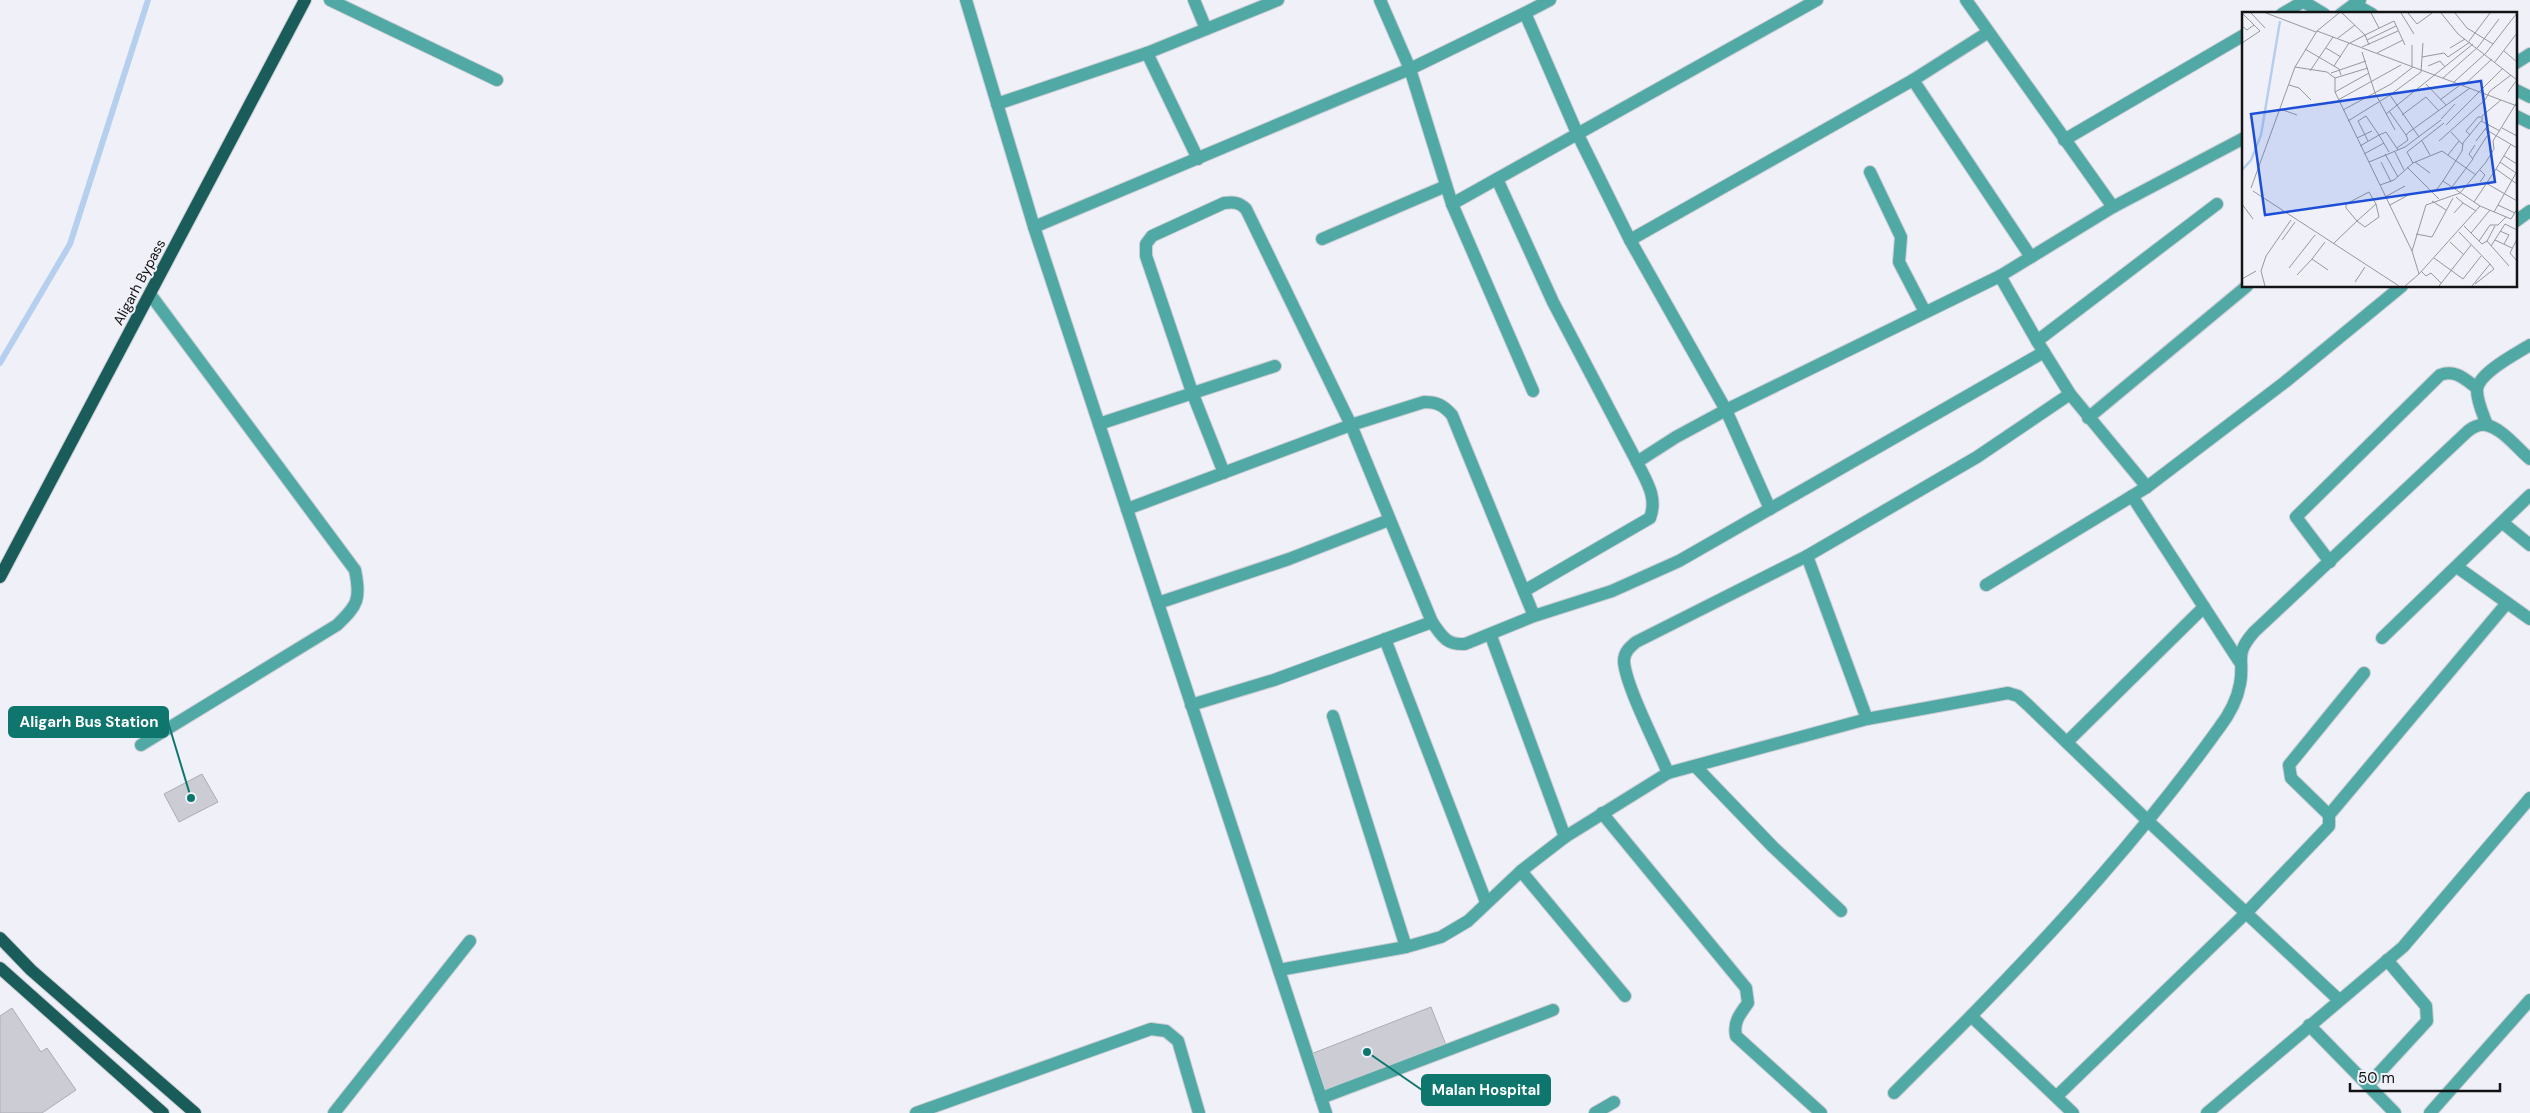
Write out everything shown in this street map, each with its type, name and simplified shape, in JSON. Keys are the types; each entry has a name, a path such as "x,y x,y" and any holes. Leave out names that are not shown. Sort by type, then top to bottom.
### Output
{"main road":[{"name":"Aligarh Bypass","path":"0,577 305,0"},
{"path":"0,938 31,970 196,1113"},
{"path":"0,968 163,1113"}],"street":[{"path":"330,0 497,80"},
{"path":"966,0 1034,227 1326,1113"},
{"path":"1194,0 1206,29"},
{"path":"997,104 1147,53 1278,0"},
{"path":"1380,0 1410,69 1452,204 1533,391"},
{"path":"1034,227 1410,69 1525,14 1550,0"},
{"path":"1452,204 1817,0"},
{"path":"1966,0 1987,33 2113,207"},
{"path":"2285,12 2302,1 2321,12"},
{"path":"2344,12 2357,2 2370,12"},
{"path":"1525,14 1578,133 1630,240 1726,410 1770,509"},
{"path":"1630,240 1913,80 1987,33"},
{"path":"2064,140 2242,36"},
{"path":"1147,53 1198,159"},
{"path":"2518,63 2530,54"},
{"path":"1913,80 2031,257"},
{"path":"2518,91 2530,97"},
{"path":"2518,117 2530,123"},
{"path":"1637,462 1676,437 1726,410 2000,276 2113,207 2242,139"},
{"path":"1870,172 1901,237 1898,262 1925,312"},
{"path":"1497,179 1552,302 1652,492 1654,507 1650,518 1524,591"},
{"path":"1322,239 1446,186"},
{"path":"1224,472 1192,392 1146,256 1146,244 1152,236 1224,203 1233,202 1241,204 1246,209 1351,425 1432,622 1445,641 1455,645 1491,636 1534,616 1612,591 1679,561 1770,509 2040,346 2217,204"},
{"path":"2518,220 2530,211"},
{"path":"2000,276 2070,394 2146,488"},
{"path":"2088,418 2245,288"},
{"path":"1986,585 2146,488 2285,382 2400,288"},
{"path":"141,744 337,625 352,610 359,591 355,570 150,294"},
{"path":"2487,425 2478,400 2477,388 2484,376 2530,345"},
{"path":"1098,424 1275,366"},
{"path":"2330,562 2296,517 2440,375 2449,372 2459,375 2477,388"},
{"path":"1668,773 1632,688 1624,661 1627,649 1636,642 1807,556 1977,457 2070,394"},
{"path":"1127,509 1351,425 1424,402 1434,402 1445,407 1452,415 1534,616"},
{"path":"1894,1093 2055,929 2148,821 2220,727 2237,701 2241,682 2239,661 2244,643 2254,632 2468,431 2476,426 2487,425 2498,431 2530,459"},
{"path":"2382,638 2530,495"},
{"path":"2132,496 2239,661"},
{"path":"1158,603 1289,559 1389,520"},
{"path":"2503,523 2530,545"},
{"path":"1807,556 1866,719"},
{"path":"2457,567 2530,619"},
{"path":"2057,1096 2246,913 2329,826 2329,815 2508,603"},
{"path":"2067,742 2204,607"},
{"path":"1191,704 1274,680 1432,622"},
{"path":"1491,636 1565,837"},
{"path":"1385,639 1486,902"},
{"path":"2329,815 2291,778 2288,773 2289,766 2364,673"},
{"path":"1279,970 1406,947 1442,937 1468,921 1521,871 1565,837 1668,773 1866,719 2008,693 2018,696 2339,1000"},
{"path":"1333,716 1406,947"},
{"path":"1695,766 1773,847 1841,911"},
{"path":"2207,1113 2402,947 2530,798"},
{"path":"1602,813 1746,988 1748,1003 1736,1021 1736,1036 1821,1113"},
{"path":"1521,871 1625,996"},
{"path":"334,1113 470,942"},
{"path":"2368,1085 2427,1021 2426,1006 2387,960"},
{"path":"2432,1112 2530,1000"},
{"path":"1321,1098 1553,1010"},
{"path":"1971,1016 2073,1113"},
{"path":"2310,1025 2395,1113"},
{"path":"916,1113 1151,1029 1166,1031 1178,1041 1199,1113"},
{"path":"1595,1113 1614,1102"}],"building":[{"path":"202,774 218,802 179,822 164,794"},
{"path":"1431,1007 1446,1045 1325,1092 1311,1054"},
{"path":"12,1008 41,1052 47,1048 76,1090 42,1113 0,1113 0,1016"}],"waterway":[{"path":"0,363 70,244 148,0"}],"place":[{"name":"Aligarh Bus Station","path":"191,798"},
{"name":"Malan Hospital","path":"1367,1052"}]}
